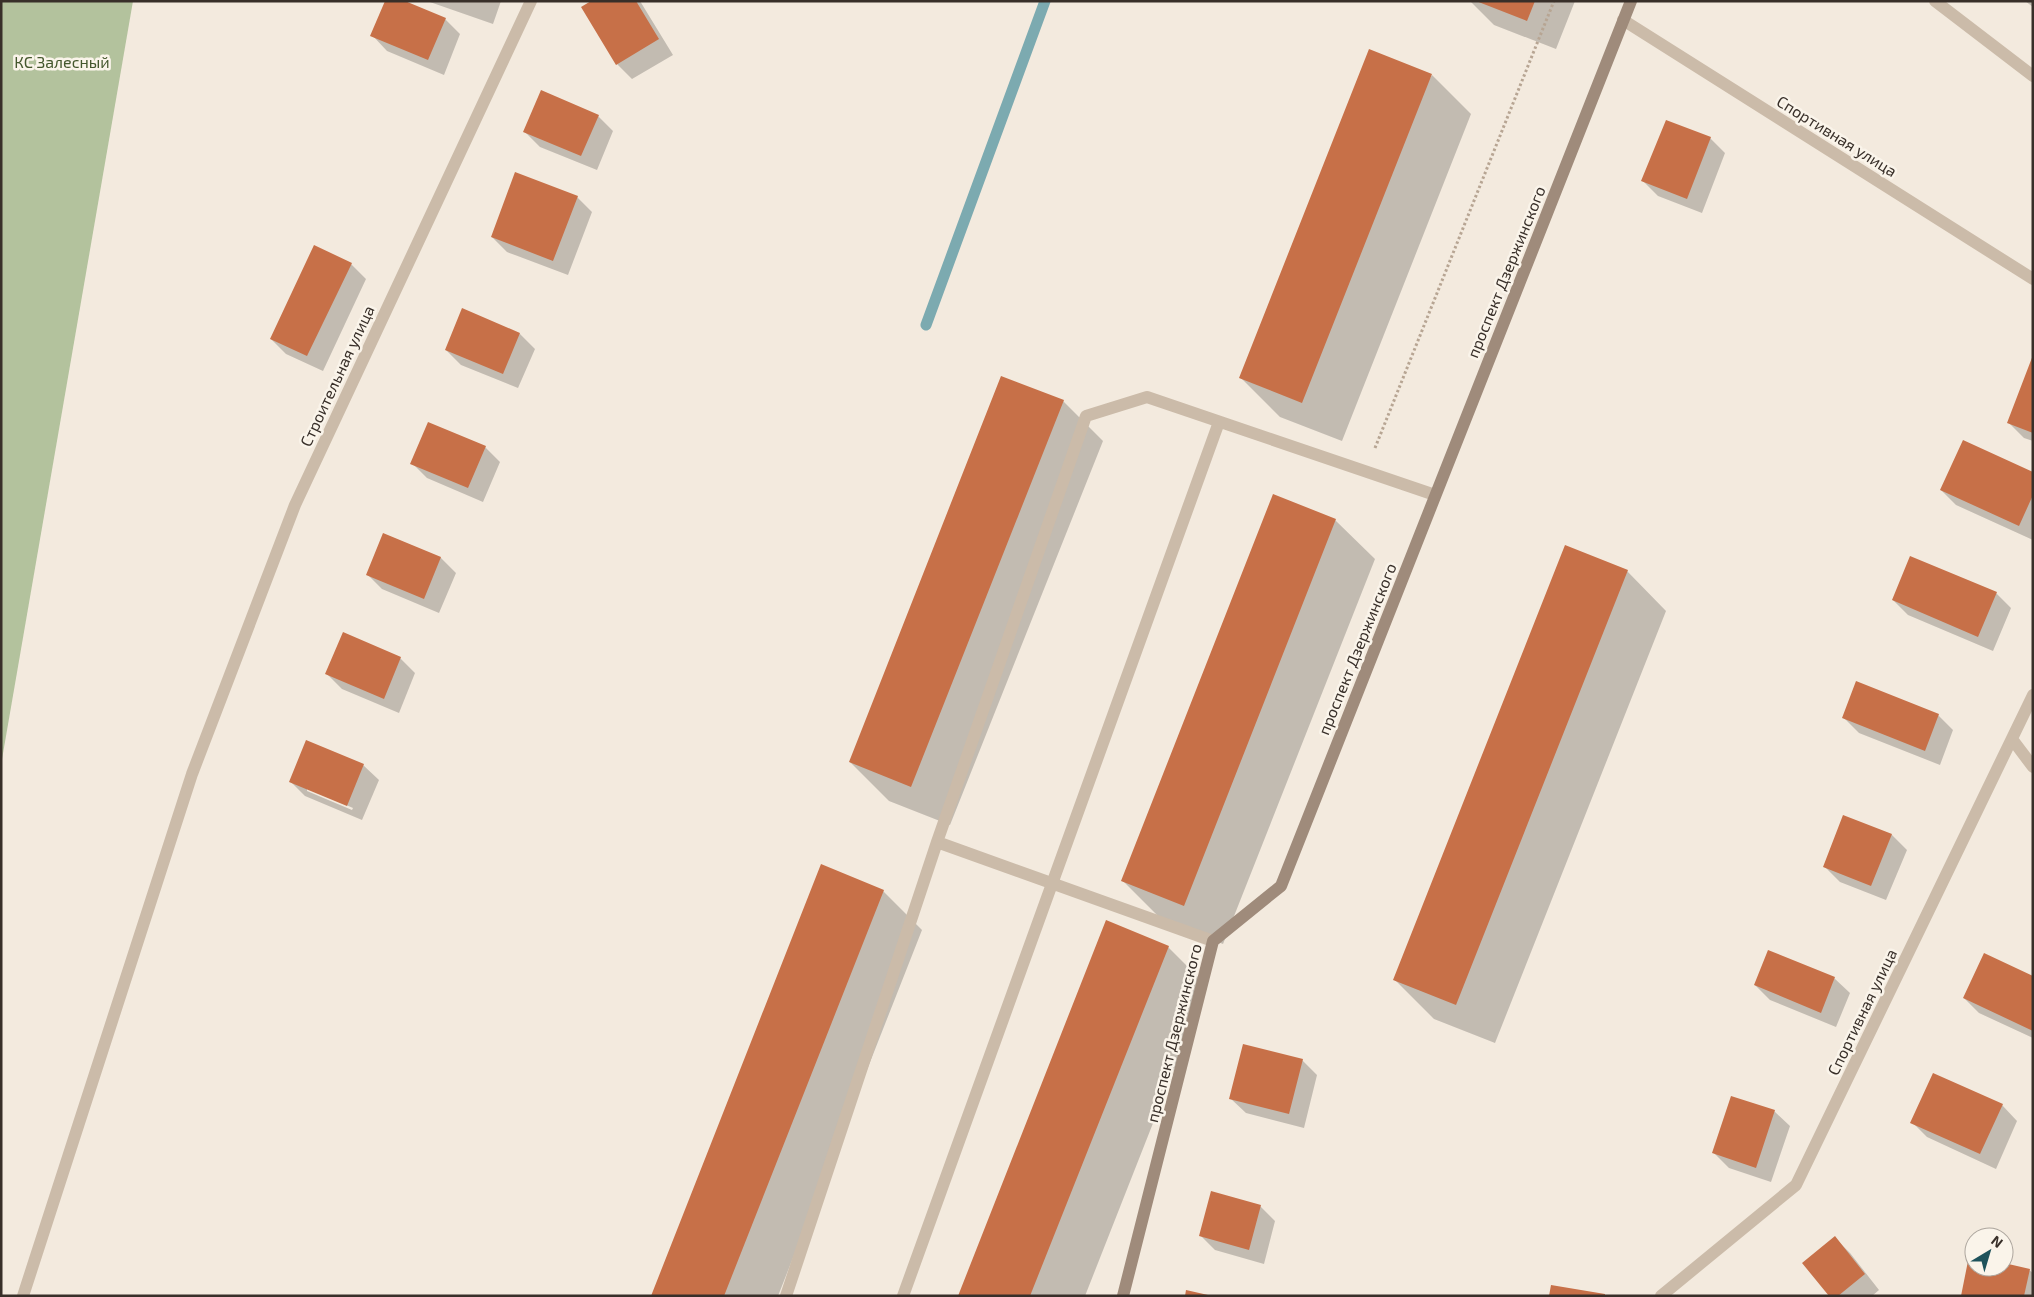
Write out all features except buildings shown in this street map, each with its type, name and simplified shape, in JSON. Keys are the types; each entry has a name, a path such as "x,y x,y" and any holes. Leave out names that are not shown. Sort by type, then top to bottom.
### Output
{"street":[{"name":"Строительная улица","path":"23,1296 192,774 295,505 531,1"},
{"name":"проспект Дзержинского","path":"1123,1296 1213,941 1281,886 1631,1"},
{"path":"1935,1 2033,76"},
{"name":"Спортивная улица","path":"1623,20 2033,279"},
{"path":"786,1296 937,842 1086,416 1147,397 1435,496"},
{"path":"903,1296 1219,422"},
{"name":"Спортивная улица","path":"1661,1296 1796,1185 2033,695"},
{"path":"2012,739 2033,767"},
{"path":"937,842 1213,941"}],"path":[{"path":"1365,472 1554,1"}],"green space":[{"name":"КС Залесный","path":"1,1 133,1 1,765"}],"waterway":[{"path":"926,325 1045,1"}]}
